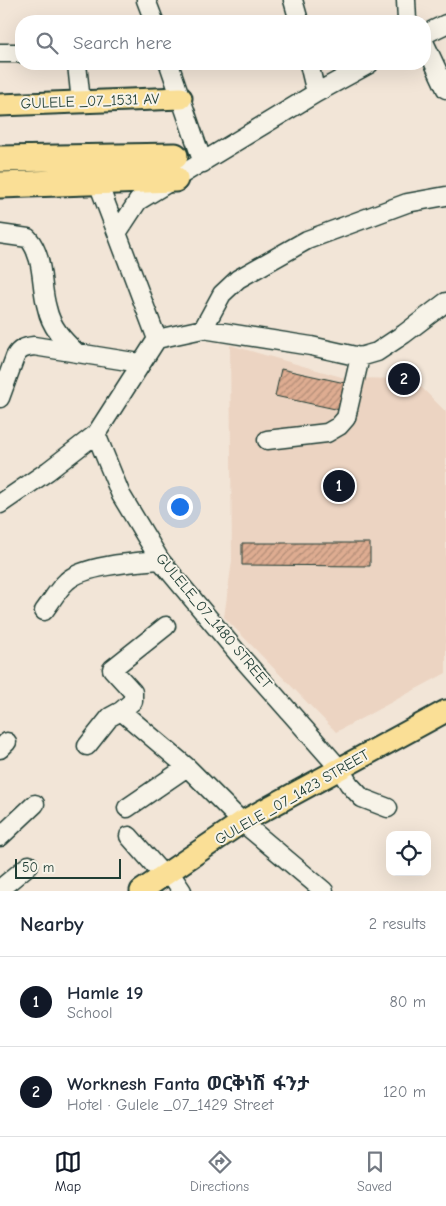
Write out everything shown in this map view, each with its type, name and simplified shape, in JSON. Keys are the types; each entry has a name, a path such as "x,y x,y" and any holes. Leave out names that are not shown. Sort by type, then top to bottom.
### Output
{"highway":[{"path":"0,159 175,168"},
{"path":"0,185 98,183 175,168"}],"main road":[{"name":"GULELE _07_1531 AV","path":"0,105 181,98"},
{"name":"GULELE _07_1423 STREET","path":"141,891 242,822 338,768 444,717"}],"street":[{"path":"146,0 152,15"},
{"path":"293,0 297,15"},
{"path":"406,0 407,15"},
{"path":"431,31 446,24"},
{"path":"0,53 15,53"},
{"path":"431,57 446,89"},
{"path":"78,70 81,102"},
{"path":"171,70 201,158"},
{"path":"310,70 316,93"},
{"path":"175,168 201,158 358,70"},
{"path":"117,233 138,202 175,168 201,158"},
{"path":"98,183 157,339"},
{"path":"203,328 222,294 238,279 307,240 407,203 446,196"},
{"path":"0,234 28,238 34,244 39,259 46,309 53,326 65,342 77,353"},
{"path":"0,504 48,471 96,434 157,339 203,328 311,346 360,357 377,352 446,302"},
{"path":"0,398 17,352 23,348 34,346 140,363"},
{"path":"267,440 328,433 338,426 346,418 360,357"},
{"name":"GULELE_07_1480 STREET","path":"96,434 121,495 160,560 241,657 338,768 349,784 362,798 388,808"},
{"path":"44,611 67,581 79,573 127,563 160,560"},
{"path":"87,746 110,717 133,701 133,692 112,670 166,626"},
{"path":"121,711 187,766 242,822 324,891"},
{"path":"127,808 187,766"},
{"path":"0,837 35,804"},
{"path":"129,836 182,891"},
{"path":"0,889 29,865"}],"shaded area":[{"path":"230,345 345,378 413,379 446,412 446,673 336,732 224,617 232,561"}],"building":[{"path":"281,369 345,383 340,410 275,396"},
{"path":"242,543 370,543 370,566 242,565"}],"place":[{"name":"Worknesh Fanta ወርቅነሽ ፋንታ","path":"404,379"},
{"name":"Hamle 19","path":"339,486"}]}
